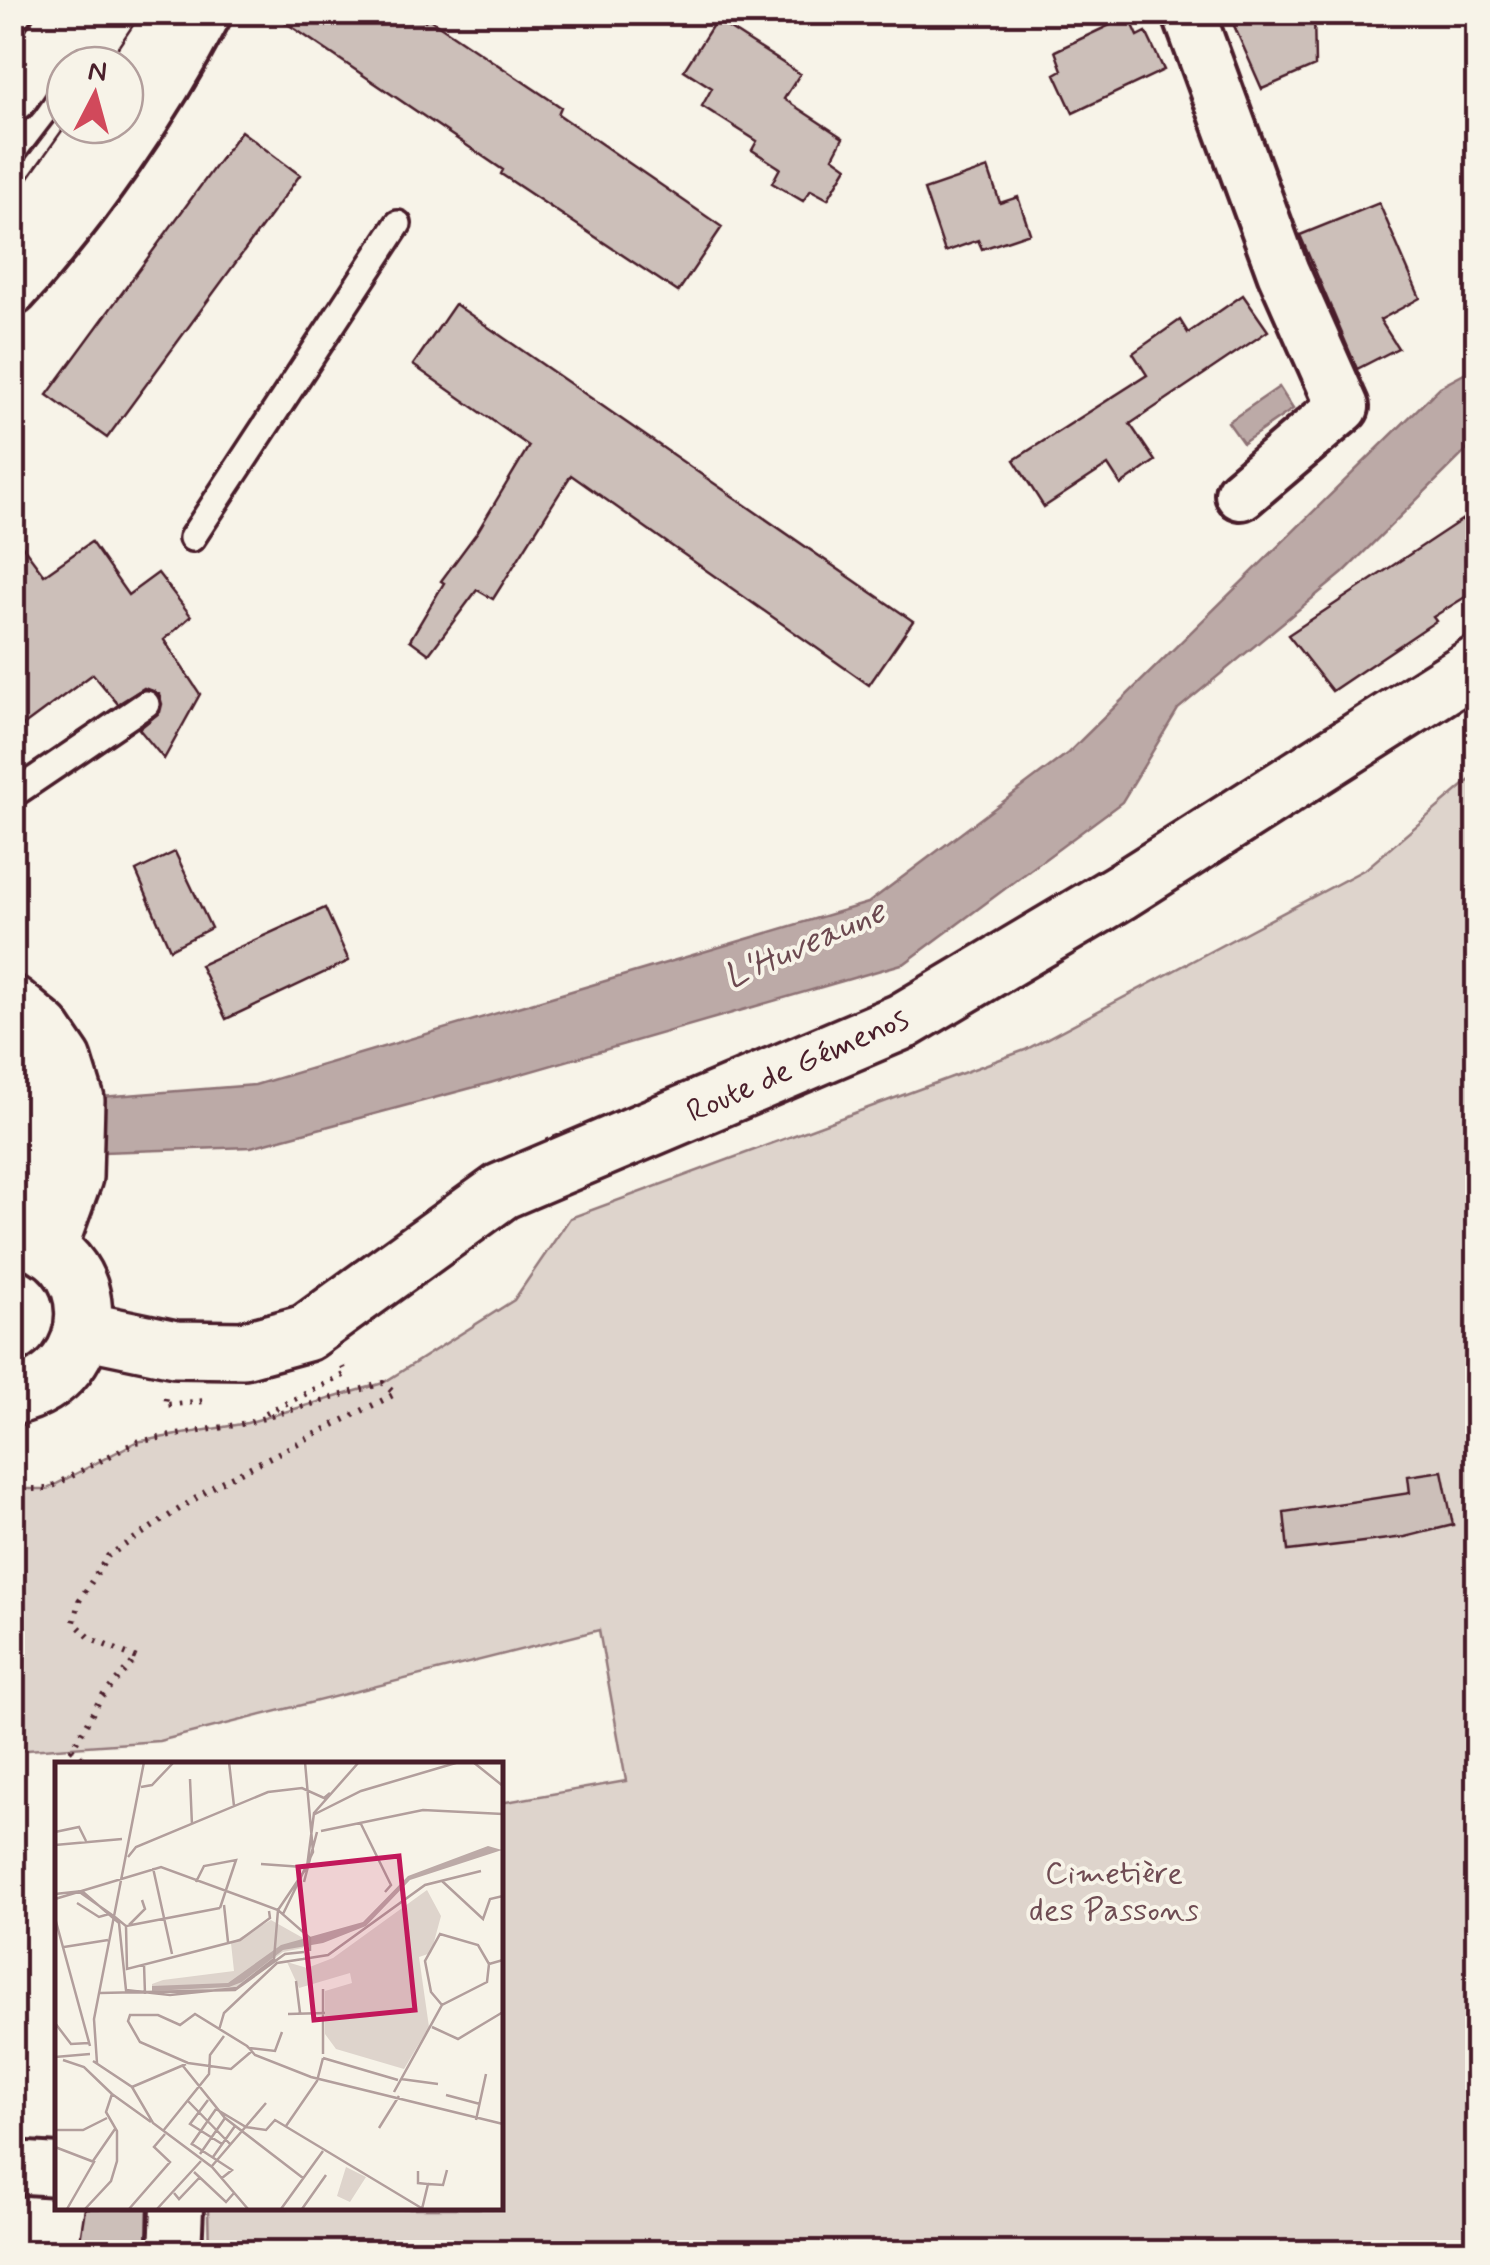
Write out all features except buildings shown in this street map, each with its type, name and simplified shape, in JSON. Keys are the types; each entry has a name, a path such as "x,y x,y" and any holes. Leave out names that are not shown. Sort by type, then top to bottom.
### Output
{"main road":[{"path":"96,45 117,12"},
{"path":"141,45 160,12"},
{"path":"12,167 45,121"},
{"path":"12,224 73,145"},
{"name":"Route de Gémenos","path":"84,1330 175,1349 209,1350 243,1350 306,1333 502,1191 903,1020 1120,892 1478,664"},
{"path":"12,1397 33,1392 57,1378 75,1356 84,1330 84,1306 78,1284 65,1265 30,1244 38,1186 40,1113 20,1034"}],"street":[{"path":"12,96 70,12"},
{"path":"12,290 44,255 170,79 206,12"},
{"path":"1188,12 1284,272 1343,407 1241,494"},
{"path":"12,2167 55,2170"},
{"path":"175,2252 177,2210"}],"lane":[{"path":"192,538 398,224"},
{"path":"12,795 146,704"}],"path":[{"path":"12,1489 47,1488 136,1442 247,1423 382,1383 395,1394 219,1483 108,1556 79,1601 74,1622 92,1639 137,1658 101,1698 72,1749 87,1762"}],"green space":[{"name":"Cimetière des Passons","path":"1477,774 1477,2252 209,2252 208,2210 502,2210 502,1803 626,1781 599,1630 159,1741 13,1751 13,1489 47,1489 136,1442 247,1423 383,1383 514,1300 570,1218 1025,1050 1367,868"}],"water":[{"name":"L'Huveaune","path":"1477,367 1477,440 1343,573 1178,709 1122,802 905,963 490,1083 251,1147 13,1155 12,1104 255,1085 868,903 1068,753 1440,387"},
{"path":"1279,387 1293,409 1243,443 1228,422"}],"tram line":[{"path":"120,45 142,12"},
{"path":"12,201 52,145"}]}
